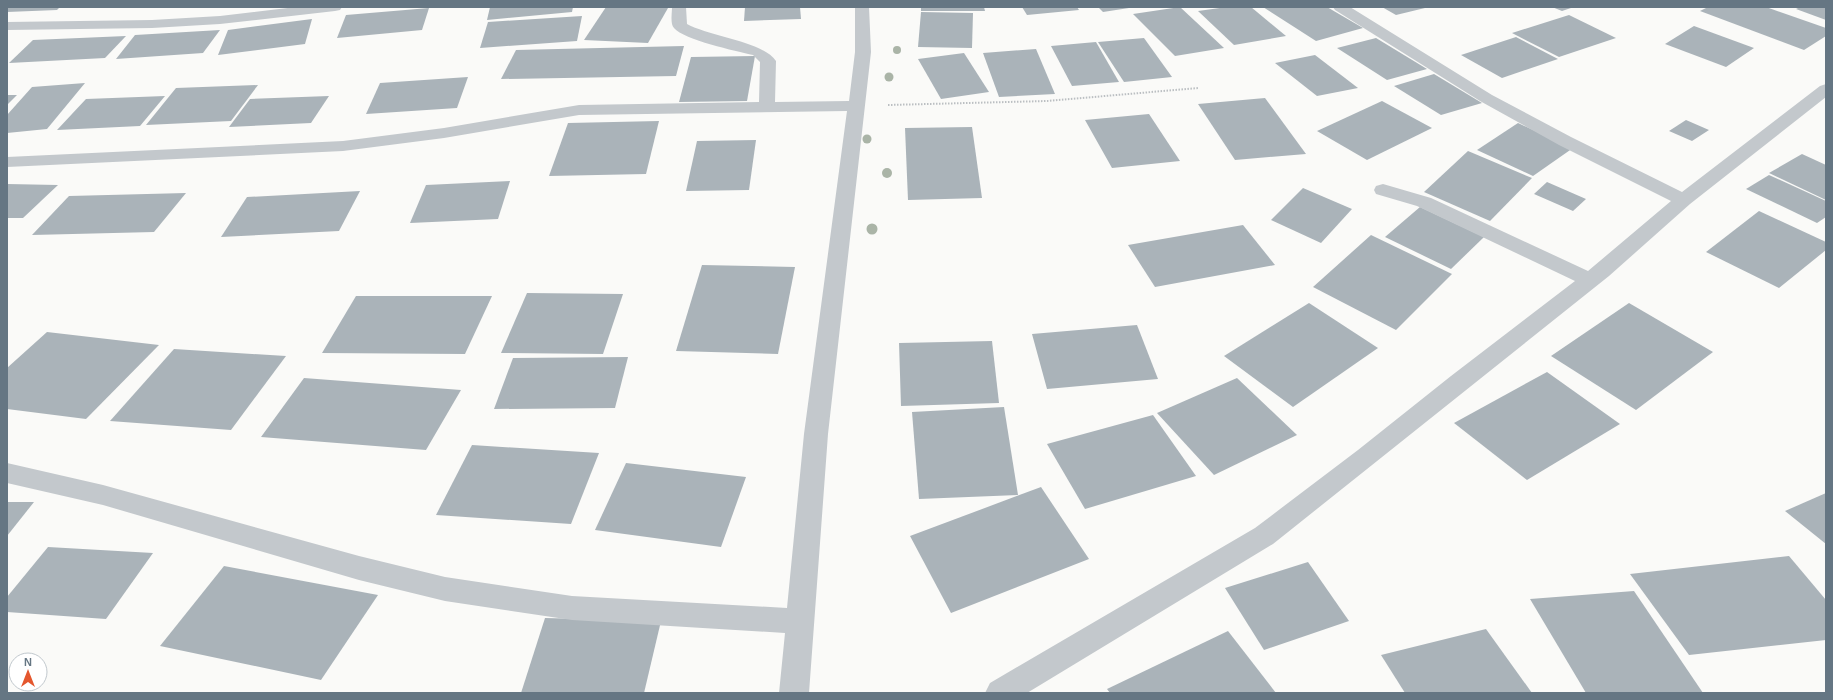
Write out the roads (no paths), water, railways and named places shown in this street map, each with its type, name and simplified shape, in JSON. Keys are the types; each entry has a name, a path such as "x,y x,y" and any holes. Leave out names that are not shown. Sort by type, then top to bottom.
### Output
{"street":[{"path":"7,26 152,24 220,20 335,7"},
{"path":"679,7 680,26 695,34 758,52 768,61 767,108"},
{"path":"794,693 816,434 858,106 863,52 862,7"},
{"path":"1340,7 1486,98 1565,141 1684,200"},
{"path":"1000,693 1264,536 1367,457 1459,382 1590,280 1684,200 1826,89"},
{"path":"7,162 51,162 342,146 444,133 579,110 858,106"},
{"path":"1383,190 1424,202 1590,280"},
{"path":"7,473 103,495 359,568 445,589 572,608 799,621"}]}
